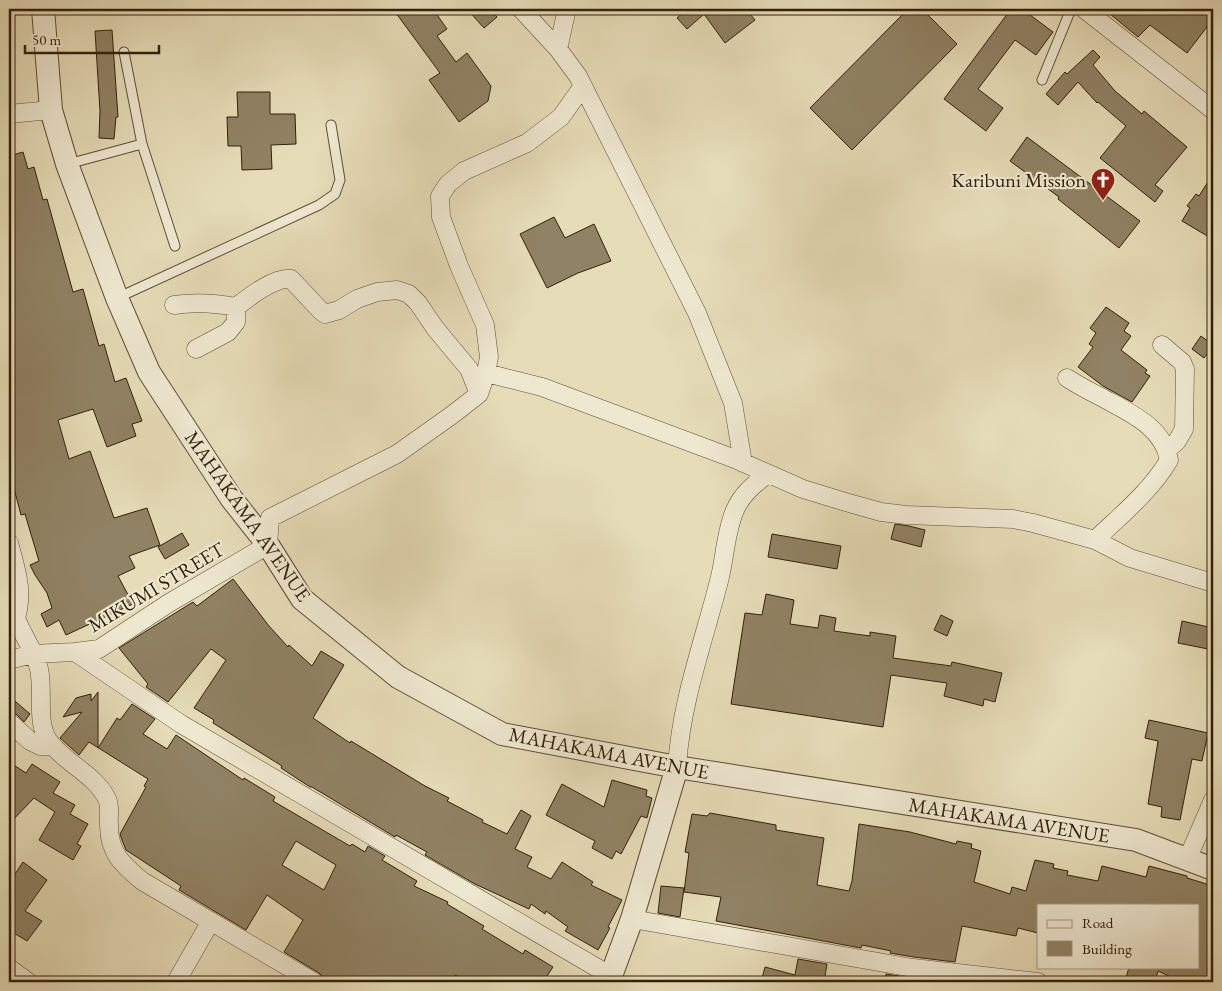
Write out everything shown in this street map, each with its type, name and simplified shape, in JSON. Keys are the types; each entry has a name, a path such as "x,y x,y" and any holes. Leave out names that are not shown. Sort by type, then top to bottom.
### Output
{"street":[{"name":"MAHAKAMA AVENUE","path":"43,9 51,110 67,164 117,298 149,372 231,498 268,545 302,599 398,677 502,734 677,767 1136,840 1213,869"},
{"path":"521,9 558,49 583,86 697,312 733,403 743,463"},
{"path":"558,49 567,9"},
{"path":"1084,9 1213,110"},
{"path":"268,545 270,518 397,454 479,394 489,357 486,325 459,266 441,217 440,196 448,184 464,171 527,143 561,117 583,86"},
{"path":"9,114 51,110"},
{"path":"174,305 192,302 217,303 236,307 255,293 287,279 293,282 325,314 340,310 357,299 377,292 402,291 409,294 418,303 435,328 469,369 479,394"},
{"path":"196,349 228,332 236,322 236,307"},
{"path":"1162,345 1182,362 1185,369 1184,428 1177,441 1167,450"},
{"path":"486,373 542,387 743,463 802,489 881,512 906,515 1013,519 1094,540 1130,558 1213,583"},
{"path":"1067,378 1139,418 1155,433 1167,450 1169,460 1163,470 1131,505 1094,540"},
{"path":"75,652 181,724 608,979 632,919 677,767 679,736 690,686 720,576 734,511 744,495 768,474"},
{"path":"9,543 19,581 20,605 16,618 39,670 42,691 42,726 47,739 53,746 88,777 107,799 111,844 119,860 142,881 314,982"},
{"name":"MIKUMI STREET","path":"9,660 33,654 99,649 169,603 268,545"},
{"path":"9,722 30,741 40,746 53,746"},
{"path":"1187,860 1213,800"},
{"path":"632,919 913,968 1038,982"},
{"path":"176,982 211,921"},
{"path":"9,968 28,982"}],"lane":[{"path":"1042,80 1071,9"},
{"path":"124,52 142,144 174,246"},
{"path":"117,298 319,206 335,194 340,180 331,125"},
{"path":"67,164 142,144"}],"building":[{"path":"393,9 433,9 447,29 437,36 456,62 467,53 491,86 488,101 459,122 429,80 440,73"},
{"path":"467,9 490,9 497,17 484,28"},
{"path":"687,9 746,9 755,20 725,43 704,14 687,29 677,18"},
{"path":"908,9 922,9 957,44 852,150 810,108"},
{"path":"1011,9 1022,9 1053,32 1036,55 1015,40 978,89 1003,108 986,131 944,99"},
{"path":"1104,9 1213,9 1213,19 1187,53 1150,25 1138,37"},
{"path":"112,30 118,117 116,117 114,139 99,138 100,111 95,31"},
{"path":"1093,50 1100,57 1093,65 1115,91 1142,114 1144,111 1187,147 1155,185 1163,191 1155,202 1100,158 1126,126 1097,103 1078,82 1058,105 1046,94 1065,72 1067,74"},
{"path":"237,92 270,92 270,114 295,114 296,144 271,145 272,169 242,170 241,146 228,146 227,117 238,117"},
{"path":"1027,137 1140,221 1119,248 1058,199 1059,197 1010,161"},
{"path":"23,152 28,169 34,167 43,200 47,199 73,292 83,289 99,346 104,344 115,382 126,378 142,421 132,424 136,436 107,447 93,409 58,420 69,459 90,451 114,518 147,508 160,545 129,556 135,568 118,576 133,604 66,635 59,620 47,627 41,614 52,608 47,593 30,565 39,561 25,514 21,515 9,469 9,156"},
{"path":"1213,174 1213,230 1209,237 1182,221 1190,208 1187,206 1196,194 1199,196"},
{"path":"554,217 565,238 594,224 611,261 578,273 547,288 520,234"},
{"path":"1106,307 1129,323 1124,331 1131,336 1121,350 1147,370 1145,373 1150,376 1132,402 1103,386 1078,367 1093,347 1089,344 1096,333 1090,328"},
{"path":"1201,336 1213,345 1204,358 1192,349"},
{"path":"895,524 925,530 921,547 891,539"},
{"path":"182,533 189,545 165,559 158,547"},
{"path":"772,534 841,546 837,569 768,557"},
{"path":"233,579 269,626 288,647 289,645 312,666 321,651 344,665 313,718 350,743 351,741 425,786 449,798 447,801 483,820 482,822 507,834 521,810 531,816 515,849 532,857 527,867 551,879 562,862 593,882 591,885 622,900 598,950 565,931 568,927 546,911 545,914 531,904 529,909 475,884 425,855 427,852 396,835 395,837 310,787 281,768 282,766 213,723 214,720 194,708 226,660 211,649 168,702 146,687 148,684 119,648 193,602 197,606"},
{"path":"766,594 794,600 790,624 818,628 820,615 836,618 834,631 870,636 870,632 896,636 893,658 951,666 952,662 1002,673 995,702 984,699 983,706 944,696 947,683 891,675 883,727 731,704 745,613 762,615"},
{"path":"941,615 953,621 947,636 934,630"},
{"path":"1182,621 1213,628 1213,650 1178,643"},
{"path":"98,692 98,748 89,742 79,755 60,738 82,712 63,717 76,698 91,694 91,701"},
{"path":"9,696 30,714 24,722 16,714 9,712"},
{"path":"132,704 155,719 143,734 167,749 176,735 243,780 244,778 275,797 273,801 350,846 352,844 365,852 368,846 385,856 382,860 417,881 414,886 448,902 447,904 484,926 482,929 523,954 525,950 553,967 543,982 468,982 455,975 451,982 325,982 319,973 284,952 303,920 267,895 246,930 179,890 181,886 126,850 120,834 146,787 144,786 148,779 98,748 117,718 120,720","holes":["296,841 336,865 324,890 282,865"]},
{"path":"1149,720 1208,733 1202,761 1192,759 1180,820 1161,817 1162,807 1148,804 1158,741 1145,738"},
{"path":"9,762 26,773 32,764 60,782 53,793 75,805 70,814 88,824 77,844 81,846 73,860 39,840 55,812 34,798 9,824"},
{"path":"612,780 647,790 646,796 652,798 647,818 641,816 621,854 616,851 612,859 592,848 595,841 546,815 562,784 604,807"},
{"path":"710,813 776,825 776,830 824,838 817,885 849,891 859,824 910,832 956,844 957,841 972,844 971,848 981,851 974,882 1010,894 1012,887 1026,891 1035,860 1054,864 1053,868 1068,871 1067,875 1098,881 1102,866 1146,877 1149,866 1187,876 1187,878 1213,886 1213,982 1182,982 1158,971 1155,982 1125,982 1129,968 1200,968 1200,904 1037,904 1037,933 1018,928 1016,936 962,926 955,962 890,953 891,951 862,945 861,948 716,921 721,897 684,892 689,853 685,852 692,814 707,816"},
{"path":"23,862 47,880 25,911 42,921 27,941 9,930 9,883"},
{"path":"661,886 684,888 680,917 658,913"},
{"path":"798,959 827,964 824,982 761,982 765,967 795,975"},
{"path":"886,974 910,978 909,982 885,982"}],"place":[{"name":"Karibuni Mission","path":"1103,201"}]}
